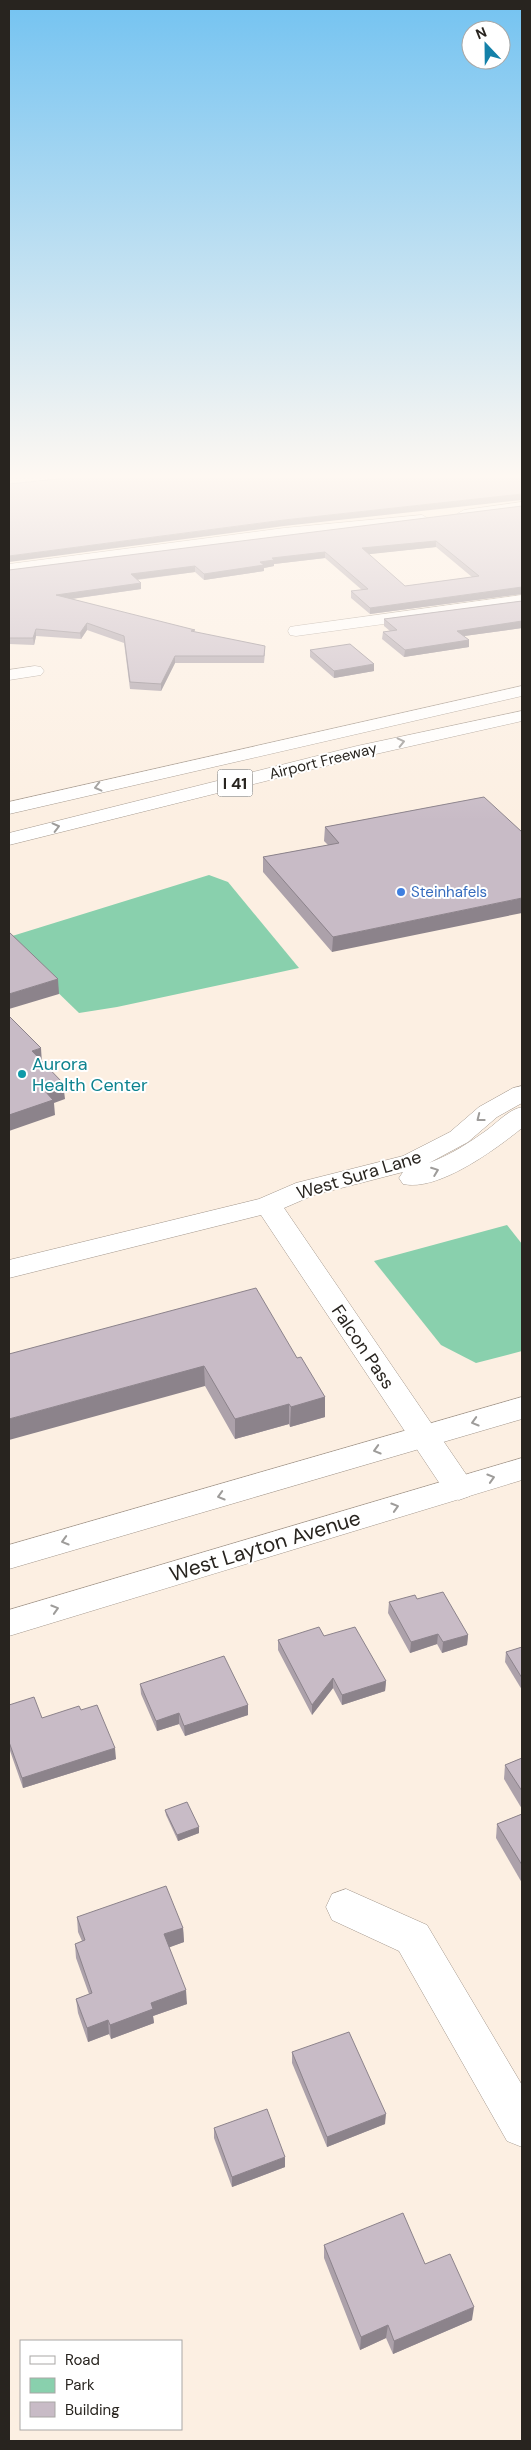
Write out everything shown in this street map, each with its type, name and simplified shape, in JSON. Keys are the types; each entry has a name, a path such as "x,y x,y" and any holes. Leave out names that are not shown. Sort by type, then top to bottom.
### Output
{"main road":[{"path":"296,631 522,600"},
{"path":"9,675 35,671"},
{"path":"146,775 269,737 428,700 522,681"},
{"name":"Airport Freeway","path":"9,808 446,707 522,692"},
{"name":"Airport Freeway","path":"9,839 357,752 522,716"},
{"path":"462,728 522,725"},
{"name":"West Sura Lane","path":"9,1269 268,1205 305,1189 412,1162 459,1137 488,1112 522,1093"},
{"name":"West Sura Lane","path":"268,1205 314,1203 424,1175 452,1164 477,1151 522,1115"},
{"name":"Falcon Pass","path":"268,1205 459,1488"},
{"path":"9,1558 522,1408"},
{"name":"West Layton Avenue","path":"9,1623 522,1469"},
{"path":"346,1907 413,1938 522,2126"}],"green space":[{"path":"209,875 228,882 299,968 117,1007 79,1013 9,945 9,937"},
{"path":"507,1225 522,1244 522,1351 476,1363 441,1345 374,1261"}],"building":[{"path":"9,592 75,592 56,595 195,630 191,631 265,646 264,656 175,656 161,684 130,682 124,636 87,623 80,633 36,629 33,638 9,638"},
{"path":"352,592 483,592 370,608"},
{"path":"522,601 522,621 457,631 469,640 405,650 383,632 397,630 384,619"},
{"path":"350,644 374,664 334,671 310,650"},
{"name":"Steinhafels","path":"484,797 522,832 522,898 333,937 263,857 339,843 325,827"},
{"path":"9,932 58,979 9,994"},
{"name":"Aurora Health Center","path":"9,1016 41,1048 32,1051 63,1083 44,1090 53,1100 9,1115"},
{"path":"256,1288 297,1358 301,1357 325,1397 291,1407 289,1404 235,1419 204,1366 9,1419 9,1354"},
{"path":"443,1592 468,1635 443,1642 438,1634 411,1642 389,1602 415,1595 417,1599"},
{"path":"319,1627 324,1636 355,1627 386,1681 342,1695 333,1678 312,1705 278,1640"},
{"path":"522,1647 522,1678 506,1652"},
{"path":"224,1656 248,1705 184,1726 179,1713 156,1721 140,1684"},
{"path":"34,1697 42,1718 79,1706 81,1710 97,1705 115,1748 22,1778 9,1742 9,1705"},
{"path":"522,1758 522,1791 505,1765"},
{"path":"187,1802 199,1827 177,1835 165,1810"},
{"path":"522,1814 522,1865 497,1824"},
{"path":"166,1886 183,1928 164,1934 186,1990 151,2003 153,2009 110,2025 108,2020 87,2028 76,1999 92,1993 75,1944 85,1940 77,1917"},
{"path":"349,2032 386,2114 327,2137 292,2052"},
{"path":"267,2109 285,2157 232,2177 214,2128"},
{"path":"403,2213 425,2264 450,2254 474,2307 394,2341 388,2325 361,2337 324,2245"}],"place":[{"name":"Steinhafels","path":"401,892"},
{"name":"Aurora Health Center","path":"22,1074"}]}
